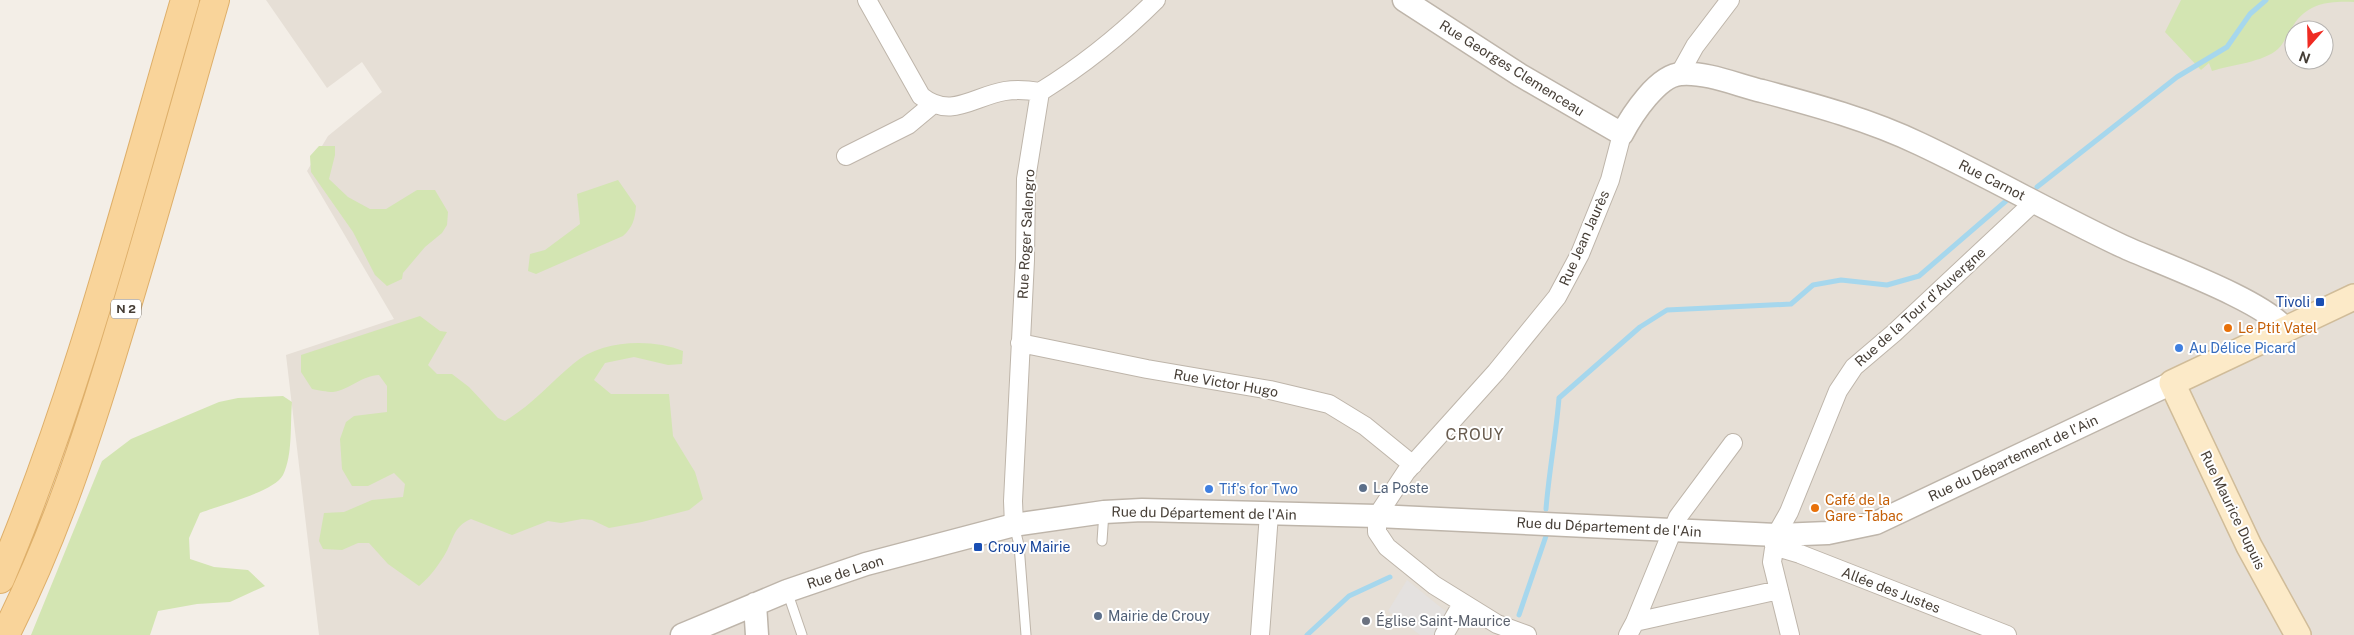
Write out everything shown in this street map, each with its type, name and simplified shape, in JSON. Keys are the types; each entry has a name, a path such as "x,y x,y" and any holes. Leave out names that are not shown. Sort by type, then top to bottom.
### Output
{"main road":[{"name":"N 2","path":"0,579 23,526 70,393 185,0"},
{"name":"N 2","path":"5,635 40,560 65,500 83,449 137,275 215,0"},
{"path":"2172,384 2354,296"},
{"name":"Rue Maurice Dupuis","path":"2172,384 2249,546 2298,635"}],"street":[{"path":"867,0 921,96 932,105 948,106 973,103 1004,91 1026,90 1040,92 1069,74 1132,24 1156,0"},
{"name":"Rue Georges Clemenceau","path":"1404,0 1520,75 1622,134"},
{"path":"1680,73 1695,46 1730,0"},
{"name":"Rue Jean Jaurès","path":"1378,516 1412,465 1496,372 1556,298 1580,254 1610,180 1622,134 1639,107 1663,81 1680,73"},
{"name":"Rue Carnot","path":"1680,73 1702,76 1833,110 1918,143 2122,246 2257,307 2280,322 2286,330"},
{"name":"Rue Roger Salengro","path":"1014,525 1013,501 1026,180 1040,92"},
{"path":"846,156 908,125 932,105"},
{"name":"Rue de la Tour d'Auvergne","path":"1775,540 1790,512 1838,391 1854,367 1894,333 2034,202"},
{"name":"Rue Victor Hugo","path":"1020,343 1147,369 1270,390 1329,404 1365,426 1412,465"},
{"name":"Rue du Département de l'Ain","path":"1014,525 1104,512 1142,510 1378,516 1671,530 1775,540 1828,533 1876,523 2172,384"},
{"path":"1632,628 1678,517 1733,443"},
{"path":"1260,635 1269,514"},
{"path":"1378,516 1377,532 1387,547 1434,585 1497,624 1527,635"},
{"name":"Rue de Laon","path":"682,635 787,591 866,564 1014,525"},
{"path":"1775,540 1772,562 1790,635"},
{"name":"Allée des Justes","path":"1775,540 1800,554 2007,635"},
{"path":"1632,628 1779,590"},
{"path":"755,604 756,635"},
{"path":"1444,635 1462,604"}],"lane":[{"path":"1102,541 1104,512"},
{"path":"1014,525 1019,545 1026,635"},
{"path":"787,591 802,635"}],"shaded area":[{"path":"266,0 2354,0 2354,635 319,635 286,355 394,319 307,171 328,136 382,92 362,62 327,88"},
{"path":"1407,580 1449,614 1433,635 1420,635 1388,611"}],"green space":[{"path":"2181,0 2354,0 2354,2 2336,2 2319,5 2305,12 2298,20 2284,20 2284,40 2278,49 2256,60 2212,71 2209,63 2201,70 2165,32"},
{"path":"319,146 335,146 335,155 329,179 348,197 370,209 386,209 417,190 435,190 448,212 447,225 442,233 425,247 403,273 402,279 387,286 375,275 353,232 311,172 310,156"},
{"path":"618,180 636,206 633,222 626,233 536,274 528,271 530,254 545,250 580,224 577,194"},
{"path":"420,316 440,331 447,332 428,365 437,374 452,374 469,387 498,418 505,421 532,401 573,364 597,350 611,346 641,343 656,344 683,351 682,364 668,365 634,357 605,363 594,380 611,394 669,394 673,436 695,472 703,499 689,510 609,528 592,520 582,519 561,523 548,521 512,535 471,519 460,526 439,564 419,586 388,564 369,543 358,543 342,550 323,549 319,541 324,513 344,512 372,500 403,497 405,484 394,473 368,486 352,486 342,469 340,439 346,422 354,416 387,412 387,386 379,375 367,377 339,391 312,389 301,372 301,355"},
{"path":"283,396 292,402 290,449 283,475 269,487 200,513 189,538 190,559 214,567 248,570 265,586 230,602 197,604 158,611 150,635 31,635 102,461 131,439 219,402 238,398"}],"waterway":[{"path":"2037,187 2177,77 2227,47 2250,14 2266,0"},
{"path":"1546,509 1559,398 1640,327 1667,310 1791,304 1813,285 1841,280 1887,285 1919,276 2006,201"},
{"path":"1519,615 1546,536"},
{"path":"1307,635 1349,596 1390,577"}],"place":[{"name":"Tivoli","path":"2320,302"},
{"name":"Le Ptit Vatel","path":"2228,328"},
{"name":"Au Délice Picard","path":"2179,348"},
{"name":"La Poste","path":"1363,488"},
{"name":"Tif's for Two","path":"1209,489"},
{"name":"Café de la Gare - Tabac","path":"1815,508"},
{"name":"Crouy Mairie","path":"978,547"},
{"name":"Mairie de Crouy","path":"1098,616"},
{"name":"Église Saint-Maurice","path":"1366,621"}],"district":[{"name":"CROUY","path":"1475,434"}]}
